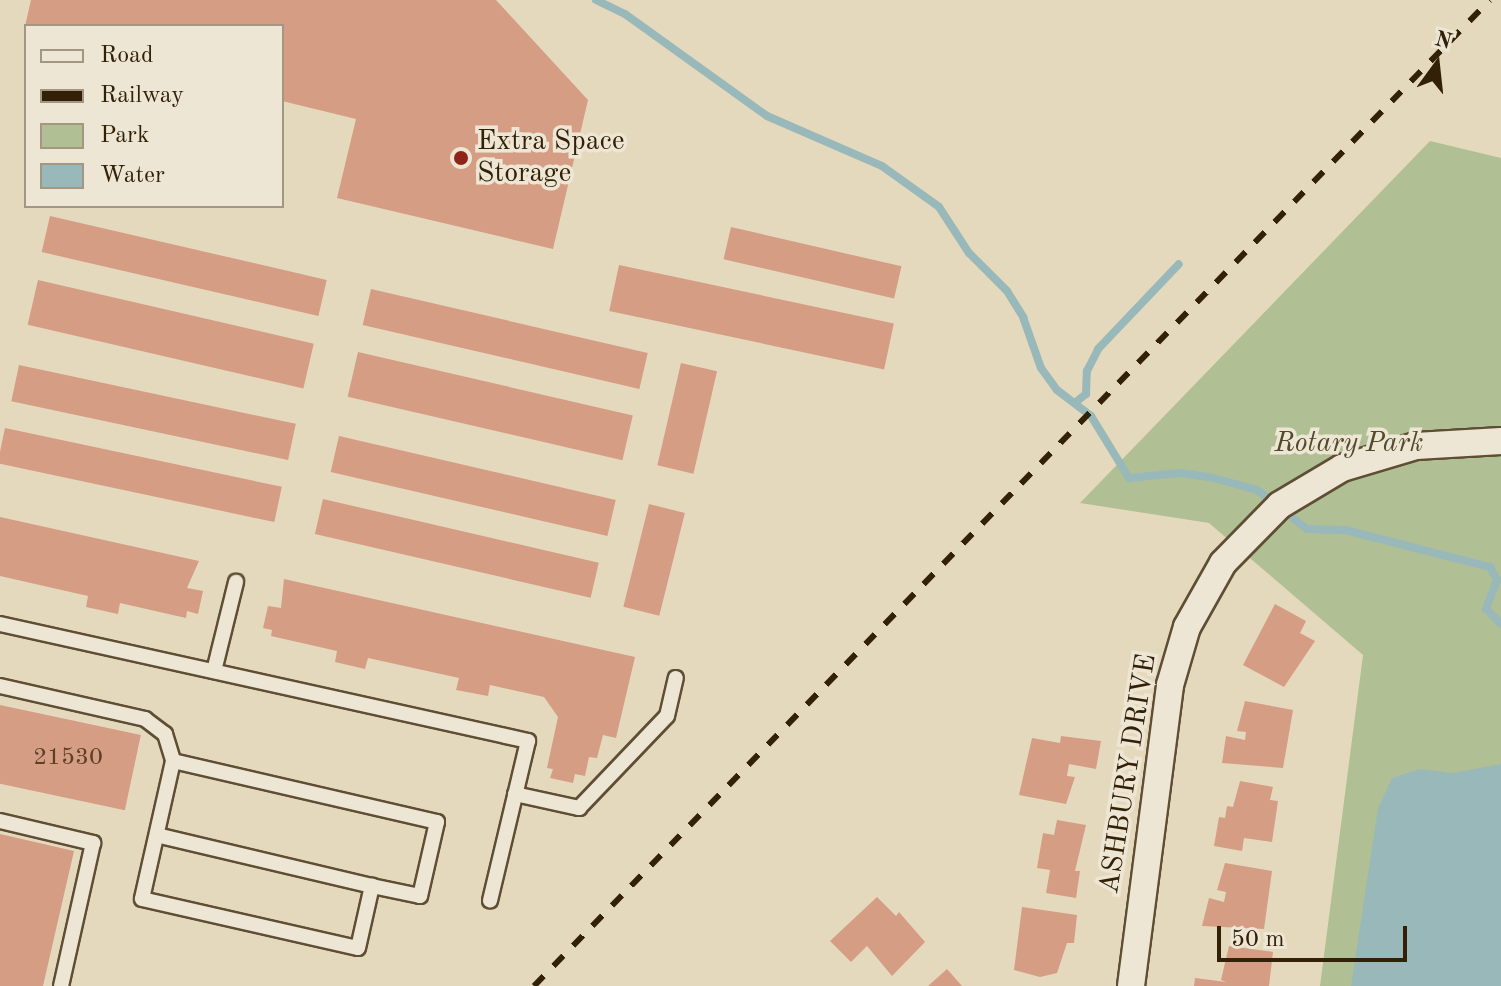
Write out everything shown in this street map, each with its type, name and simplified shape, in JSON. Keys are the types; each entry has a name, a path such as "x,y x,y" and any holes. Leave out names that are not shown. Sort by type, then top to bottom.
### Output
{"street":[{"name":"ASHBURY DRIVE","path":"1131,986 1177,657 1211,581 1268,515 1293,495 1380,455 1468,440 1501,441"}],"lane":[{"path":"214,671 236,582"},
{"path":"0,624 528,741 490,901"},
{"path":"515,794 579,808 667,716 676,678"},
{"path":"0,686 154,723 165,734 173,761 142,899 358,948 372,886"},
{"path":"157,835 420,896 437,822 173,761"},
{"path":"0,821 93,843 61,986"}],"green space":[{"name":"Rotary Park","path":"1430,141 1501,158 1501,986 1320,986 1363,655 1209,523 1080,503"}],"water":[{"path":"1501,764 1501,986 1351,986 1378,808 1392,778 1420,769 1453,773"}],"building":[{"name":"Extra Space Storage","path":"31,0 496,0 588,100 553,249 337,198 356,119 284,101 284,24 25,24"},
{"path":"50,216 327,280 318,316 42,252"},
{"path":"731,227 902,266 894,299 724,259"},
{"path":"619,265 894,323 884,369 609,311"},
{"path":"38,280 314,344 303,388 28,325"},
{"path":"371,289 648,353 639,389 363,325"},
{"path":"358,352 633,415 622,460 348,397"},
{"path":"681,363 717,371 693,474 657,465"},
{"path":"19,365 296,424 288,460 11,401"},
{"path":"5,428 282,487 274,522 0,464"},
{"path":"339,436 616,500 607,536 331,472"},
{"path":"323,499 599,563 591,598 315,534"},
{"path":"649,504 685,513 659,616 623,607"},
{"path":"0,517 199,561 187,588 203,591 198,614 187,611 186,618 120,603 118,614 86,607 88,596 0,576"},
{"path":"284,579 635,657 616,738 603,735 597,758 589,757 585,776 575,774 573,783 550,778 553,769 547,768 558,717 544,697 490,685 488,696 456,690 459,678 368,658 365,669 335,662 337,651 271,636 272,630 263,628 268,606 281,608"},
{"path":"1275,604 1306,621 1300,633 1315,641 1284,687 1243,665"},
{"path":"1245,701 1293,710 1283,768 1222,763 1226,736 1245,740 1246,732 1237,731"},
{"path":"0,705 141,735 125,810 0,784"},
{"path":"1061,736 1101,741 1096,769 1069,764 1067,776 1075,777 1066,804 1019,795 1032,738 1060,743"},
{"path":"1240,781 1273,787 1270,800 1278,801 1272,842 1244,838 1242,851 1214,846 1219,817 1225,818 1227,806 1233,807"},
{"path":"1057,820 1086,825 1075,871 1080,871 1076,898 1046,893 1050,870 1037,868 1043,833 1054,835"},
{"path":"0,834 74,851 43,986 0,986"},
{"path":"1225,863 1272,871 1264,929 1202,926 1209,898 1224,902 1226,892 1217,890"},
{"path":"877,897 896,916 899,912 925,942 892,976 867,946 851,962 830,941"},
{"path":"1022,907 1077,915 1074,943 1067,943 1057,973 1040,977 1014,970"},
{"path":"1229,946 1273,952 1269,986 1194,986 1195,978 1226,982 1221,980"},
{"path":"947,969 962,986 928,986"}],"waterway":[{"path":"596,0 625,14 767,116 882,166 939,207 969,253 1007,291 1023,317 1041,368 1057,390 1091,416 1129,478 1180,473 1210,477 1257,490 1307,529 1345,530 1490,567 1497,580 1486,609 1501,624"},
{"path":"1076,402 1086,394 1087,371 1098,349 1179,264"}],"railway":[{"path":"534,986 1490,0"}],"place":[{"name":"Extra Space Storage","path":"461,158"}]}
